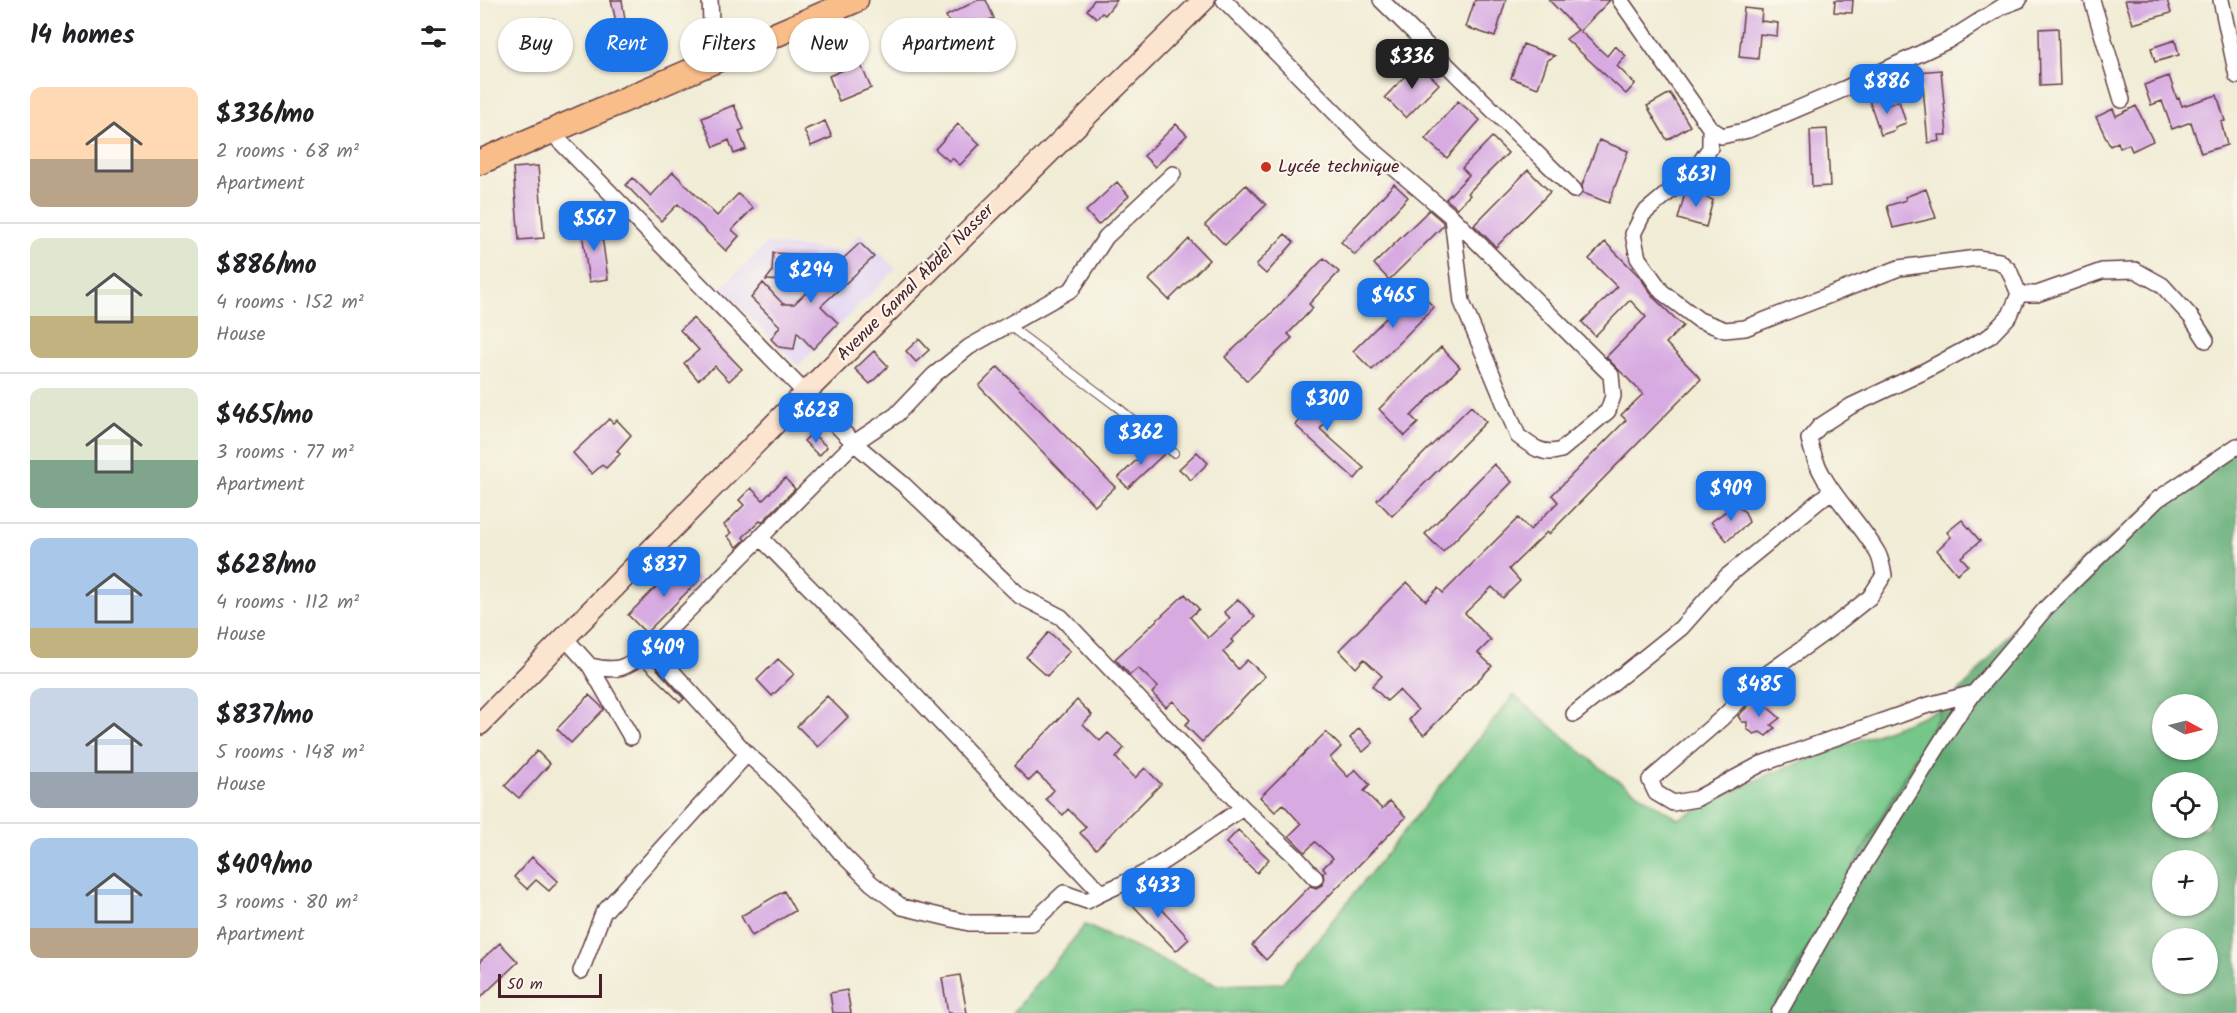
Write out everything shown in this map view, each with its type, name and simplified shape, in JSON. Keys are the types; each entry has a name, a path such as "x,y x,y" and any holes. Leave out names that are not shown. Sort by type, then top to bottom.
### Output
{"main road":[{"path":"777,35 856,0"},
{"path":"480,162 691,72"}],"street":[{"path":"710,0 711,18"},
{"name":"Avenue Gamal Abdel Nasser","path":"480,724 806,392 1204,0"},
{"path":"1224,0 1366,144 1452,217 1611,375 1613,396 1608,411 1562,450 1552,453 1535,449 1518,436 1462,302 1452,217"},
{"path":"1381,0 1575,190"},
{"path":"1620,0 1710,128 1722,136 1748,130 1844,89 1949,40 2003,6 2019,0"},
{"path":"2092,0 2122,100"},
{"path":"2221,0 2237,76"},
{"path":"1710,128 1710,148 1699,163 1666,195 1642,214 1633,234 1638,258 1662,292 1699,320 1725,330 1745,328 1899,268 1977,258 1999,261 2009,270 2019,294 2010,315 1990,336 1921,373 1851,406 1820,426 1809,439 1813,460 1831,491 1878,554 1884,575 1870,597 1764,676 1722,718 1650,780 1656,793 1672,803 1696,799 1761,764 1925,706 1974,693"},
{"path":"550,131 854,443 904,484 1020,596 1061,617 1243,808 1296,857 1315,878"},
{"path":"590,666 611,670 622,668 651,648 854,443 896,415 933,375 969,347 1072,289 1106,237 1173,174"},
{"path":"2019,294 2037,294 2102,271 2135,270 2162,285 2191,317 2206,340"},
{"path":"1779,1013 1855,879 1974,693 2046,608 2158,499 2237,446"},
{"path":"1574,714 1681,628 1726,577 1831,491"},
{"path":"760,537 908,688 1101,893"},
{"path":"565,638 590,666 631,737"},
{"path":"651,648 747,754 806,811 841,853 871,883 902,907 969,923 1032,923 1064,893 1087,901 1114,889 1149,871 1243,808"},
{"path":"581,971 603,913 747,754"}],"lane":[{"path":"1008,325 1116,405 1174,453"}],"shaded area":[{"path":"860,233 896,269 798,366 721,288 766,244 842,251"}],"green space":[{"path":"2237,447 2237,1013 1771,1013 1942,709 1975,675 2045,591 2154,502"},
{"path":"1514,695 1609,775 1678,819 1767,775 1942,709 1771,1013 1013,1013 1085,925 1217,985 1282,983"}],"building":[{"path":"611,0 622,0 625,18 615,18"},
{"path":"978,0 986,0 994,18 947,18 946,16"},
{"path":"1094,0 1117,0 1105,15 1102,13 1097,18 1087,10"},
{"path":"1475,0 1506,0 1495,37 1466,27"},
{"path":"1549,0 1610,0 1580,31 1607,56 1615,46 1626,56 1617,66 1635,84 1626,94 1566,39 1578,30"},
{"path":"1835,0 1853,0 1852,13 1834,12"},
{"path":"2125,0 2167,0 2171,13 2133,24"},
{"path":"1744,8 1762,10 1761,21 1778,23 1777,36 1760,34 1758,59 1739,57"},
{"path":"2058,28 2060,85 2040,86 2039,29"},
{"path":"2175,40 2179,55 2155,62 2151,48"},
{"path":"1523,44 1555,56 1548,60 1538,88 1511,78"},
{"path":"1418,63 1439,84 1406,118 1385,97"},
{"path":"1941,70 1947,135 1939,135 1940,141 1928,143 1923,87 1920,87 1918,72"},
{"path":"839,72 864,72 871,88 839,101 829,76"},
{"path":"2169,76 2177,99 2179,98 2182,106 2217,95 2225,121 2221,122 2227,145 2201,153 2191,122 2172,129 2162,101 2151,105 2144,85"},
{"path":"1670,93 1690,126 1667,140 1647,106"},
{"path":"1880,96 1884,106 1899,101 1906,123 1895,127 1896,130 1881,135 1869,100"},
{"path":"1458,101 1480,120 1447,158 1425,139"},
{"path":"734,105 744,129 739,131 746,149 734,154 729,140 714,147 702,118"},
{"path":"2136,106 2153,141 2132,151 2129,144 2120,148 2118,142 2110,146 2096,117 2113,109 2116,116"},
{"path":"825,121 832,137 811,146 804,130"},
{"path":"958,124 980,144 960,165 952,158 949,161 935,149"},
{"path":"1176,124 1187,135 1155,167 1144,156"},
{"path":"1827,129 1830,186 1812,187 1810,130"},
{"path":"1492,137 1508,153 1468,193 1470,195 1457,208 1446,199 1469,175 1462,168"},
{"path":"1599,140 1628,151 1609,203 1583,193 1582,185"},
{"path":"538,166 544,238 519,240 513,168"},
{"path":"1528,170 1550,192 1496,247 1474,225"},
{"path":"673,172 717,216 738,194 753,208 732,230 739,236 726,251 678,204 661,221 626,185 633,178 651,196"},
{"path":"1117,182 1129,196 1098,225 1086,211"},
{"path":"1394,184 1408,197 1355,255 1341,242"},
{"path":"1246,185 1266,205 1225,245 1205,225"},
{"path":"1926,189 1936,218 1893,228 1887,206 1906,200 1905,197"},
{"path":"1696,190 1703,190 1707,198 1713,200 1706,227 1678,219 1685,193 1691,194"},
{"path":"1429,210 1443,222 1443,226 1389,280 1374,264"},
{"path":"600,222 608,279 589,282 581,225"},
{"path":"1285,234 1294,242 1266,274 1256,265"},
{"path":"1189,239 1209,260 1169,300 1149,280"},
{"path":"1605,242 1640,277 1654,298 1683,326 1666,343 1701,379 1549,534 1547,532 1509,569 1520,581 1503,598 1492,587 1465,613 1491,640 1478,653 1492,666 1424,735 1409,720 1418,710 1399,690 1387,701 1372,686 1382,676 1364,659 1356,668 1339,650 1407,582 1426,601 1438,588 1443,593 1518,518 1530,530 1558,502 1552,495 1626,420 1621,415 1643,394 1606,357 1646,317 1630,300 1595,336 1582,322 1617,287 1589,259"},
{"path":"860,243 874,257 821,306 838,323 813,349 797,332 794,349 779,347 771,339 780,326 751,298 763,283 783,304 794,304"},
{"path":"773,253 811,255 809,282 766,280 772,272"},
{"path":"1324,258 1339,272 1309,304 1313,308 1288,334 1292,338 1247,381 1225,357 1270,315"},
{"path":"1415,289 1434,307 1372,370 1353,351"},
{"path":"693,318 742,369 729,381 715,366 698,380 684,363 699,350 680,330"},
{"path":"919,339 929,350 916,362 906,351"},
{"path":"1441,347 1460,367 1411,416 1418,423 1405,436 1379,409"},
{"path":"874,351 888,366 870,384 855,369"},
{"path":"998,367 1115,487 1095,506 979,386"},
{"path":"1326,389 1342,404 1320,429 1364,468 1355,479 1295,425"},
{"path":"1471,406 1486,422 1392,516 1377,500"},
{"path":"609,419 613,423 617,420 631,435 617,451 620,454 606,468 602,465 592,474 573,453"},
{"path":"812,433 827,447 819,456 804,441"},
{"path":"1153,444 1165,453 1128,488 1118,478"},
{"path":"1197,452 1208,463 1191,480 1179,469"},
{"path":"1494,464 1512,482 1443,552 1425,534"},
{"path":"785,478 795,489 762,522 760,521 743,537 745,540 737,547 727,536 731,533 724,525 744,505 739,500 751,488 763,500"},
{"path":"1735,505 1745,512 1749,522 1727,541 1711,522"},
{"path":"1962,520 1980,541 1961,557 1968,565 1957,574 1937,550 1951,537 1947,532"},
{"path":"681,562 699,580 646,633 628,615"},
{"path":"1185,594 1199,609 1190,617 1208,638 1230,618 1224,612 1238,599 1255,617 1231,640 1233,642 1223,652 1238,669 1247,660 1265,676 1202,742 1185,725 1190,720 1173,701 1166,707 1152,693 1158,687 1138,668 1130,675 1115,659"},
{"path":"1049,632 1070,651 1047,676 1026,657"},
{"path":"778,659 794,674 772,696 757,680"},
{"path":"650,661 684,699 680,702 644,667"},
{"path":"589,695 604,709 571,743 557,729"},
{"path":"827,696 848,717 818,747 797,726"},
{"path":"1758,699 1780,718 1771,725 1775,728 1766,736 1760,732 1754,734 1747,729 1747,722 1742,722 1738,716"},
{"path":"1077,700 1092,715 1083,724 1100,741 1108,733 1124,748 1116,758 1135,778 1145,768 1161,784 1096,849 1080,833 1086,827 1068,809 1063,815 1046,799 1054,790 1037,773 1029,781 1014,766"},
{"path":"1359,728 1373,743 1363,752 1350,738"},
{"path":"1326,732 1341,747 1330,758 1348,777 1355,769 1370,785 1364,791 1382,809 1390,801 1406,817 1266,960 1252,945 1310,886 1316,888 1322,885 1323,873 1326,871 1323,868 1333,858 1315,842 1305,852 1289,836 1301,824 1283,804 1275,812 1260,797"},
{"path":"537,751 550,764 519,798 505,786"},
{"path":"1238,830 1269,859 1257,873 1226,843"},
{"path":"532,857 558,881 549,891 536,880 527,889 514,877"},
{"path":"1142,887 1189,939 1176,951 1128,900"},
{"path":"784,891 795,911 752,936 741,916"},
{"path":"500,943 518,962 480,998 480,961"},
{"path":"960,975 967,1013 948,1013 942,978"},
{"path":"847,990 851,1013 833,1013 830,993"}],"place":[{"name":"Lycée technique","path":"1266,167"}]}
